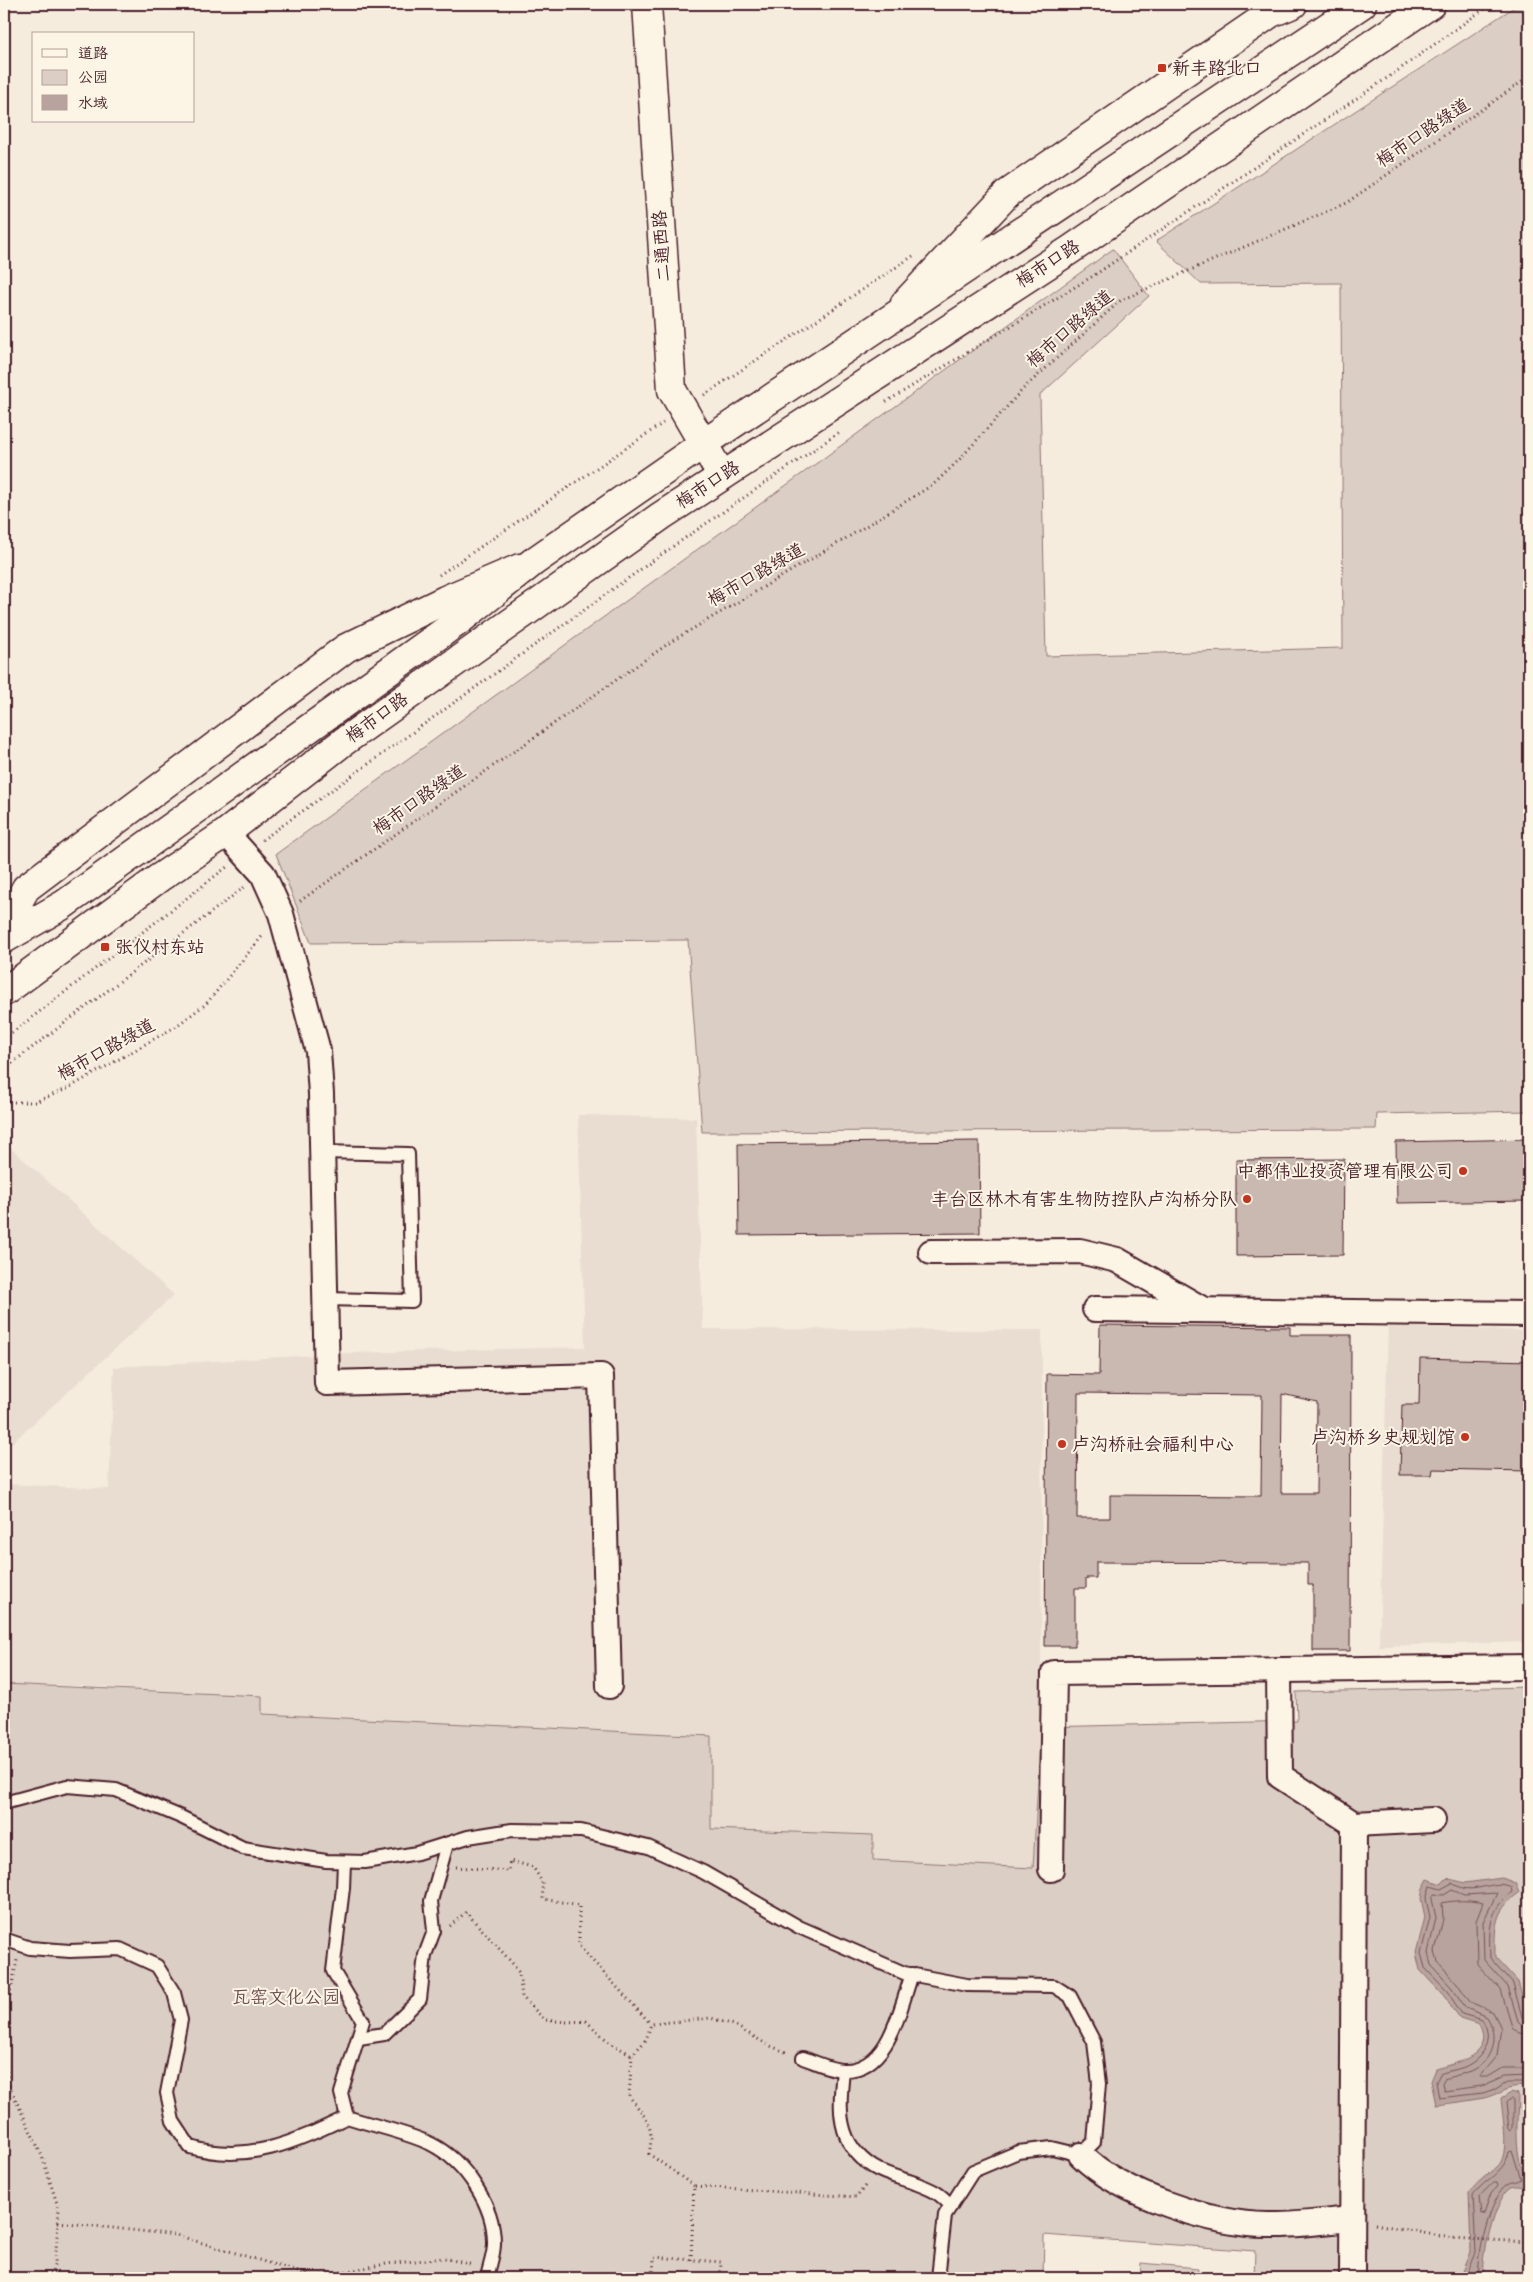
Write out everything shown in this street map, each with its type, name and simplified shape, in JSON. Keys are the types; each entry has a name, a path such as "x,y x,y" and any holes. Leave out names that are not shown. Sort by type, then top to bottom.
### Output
{"main road":[{"name":"二通西路","path":"647,4 672,390 722,476"},
{"path":"888,321 1007,194 1271,13 1293,4"},
{"name":"梅市口路","path":"4,939 64,905 460,620 533,562 704,444 1362,4"},
{"name":"梅市口路","path":"4,992 113,911 226,833 343,742 652,521 1070,250 1431,4"},
{"path":"4,927 26,888 346,648 445,600 533,562"}],"street":[{"path":"226,833 262,874 281,914 318,1051 327,1383 601,1376 609,1686"},
{"path":"931,1252 1080,1251 1117,1260 1203,1309"},
{"path":"1094,1309 1529,1314"},
{"path":"1051,1870 1054,1673 1529,1667"},
{"path":"1279,1670 1280,1776 1354,1824 1433,1820"},
{"path":"1352,2278 1354,1824"},
{"path":"1081,2155 1129,2187 1199,2215 1267,2226 1352,2219"}],"lane":[{"path":"322,1152 408,1154 412,1301 326,1299"},
{"path":"4,1802 67,1786 116,1790 181,1817 242,1848 344,1862 365,1862 417,1853 468,1837 512,1830 581,1830 648,1847 703,1872 800,1927 912,1974 967,1985 1054,1986 1070,1996 1094,2042 1100,2084 1094,2142 1081,2155 1052,2148 1018,2152 973,2172 945,2215 938,2278"},
{"path":"359,2038 384,2034 420,1999 425,1955 434,1931 432,1901 450,1843"},
{"path":"344,1862 343,1888 333,1971 363,2021 342,2094 347,2117"},
{"path":"4,1940 30,1948 70,1951 120,1949 157,1966 174,1993 180,2020 167,2093 173,2121 190,2147 213,2154 240,2154 313,2134 347,2117 432,2145 464,2168 477,2189 490,2219 494,2244 488,2273"},
{"path":"803,2058 843,2070 865,2067 876,2059 887,2043 912,1974"},
{"path":"843,2070 840,2101 846,2139 861,2157 878,2169 940,2193 950,2206"}],"path":[{"path":"883,403 1093,276 1393,74 1491,4"},
{"name":"梅市口路绿道","path":"4,1102 35,1102 67,1089 175,1026 206,1004 281,914 672,641 934,484 959,460 1023,389 1122,300 1346,203 1529,77"},
{"path":"4,1038 244,853 664,553 842,430"},
{"path":"4,1069 262,874"},
{"path":"450,1843 452,1867 509,1871 510,1861 534,1867 542,1882 543,1899 579,1905 580,1946 651,2024"},
{"path":"434,1931 448,1928 466,1912 513,1964 519,1973 522,1997 545,2020 586,2021 610,2043 632,2054"},
{"path":"4,2025 20,1945"},
{"path":"651,2024 711,2018 734,2025 768,2045 803,2058"},
{"path":"651,2024 646,2040 632,2054 629,2096 645,2117 653,2135 649,2154 694,2186 857,2198 878,2169"},
{"path":"4,2046 8,2083 42,2156 59,2210 55,2263 50,2278"},
{"path":"691,2260 694,2186"},
{"path":"1352,2219 1451,2238 1529,2242"},
{"path":"58,2222 176,2235 315,2277 386,2264 444,2258 488,2273"},
{"path":"607,2278 608,2274 653,2278 654,2257 721,2262 720,2278"}],"shaded area":[{"path":"578,1115 696,1118 703,1329 1042,1330 1041,1727 1033,1868 873,1860 873,1835 711,1829 711,1736 262,1714 262,1697 99,1687 4,1684 4,1484 109,1489 114,1367 350,1353 585,1347"},
{"path":"4,1142 174,1295 4,1450"},
{"path":"1388,1326 1529,1331 1529,1642 1379,1646"}],"green space":[{"path":"1519,4 1529,4 1529,1111 1377,1114 1376,1129 702,1132 688,940 311,943 276,854 1113,249 1149,296 1040,395 1046,656 1343,648 1341,283 1201,284 1156,241"},
{"name":"瓦窑文化公园","path":"4,1684 262,1696 262,1714 711,1736 711,1829 873,1835 873,1860 1033,1868 1041,1727 1297,1721 1296,1692 1529,1687 1529,2278 1254,2278 1255,2251 1044,2235 1043,2278 4,2278"},
{"path":"1141,2263 1198,2268 1197,2278 1140,2278"}],"water":[{"path":"1447,1878 1465,1883 1502,1878 1515,1883 1519,1893 1504,1907 1497,1921 1495,1957 1518,1982 1526,2008 1529,2021 1529,2087 1509,2088 1484,2098 1436,2105 1431,2081 1436,2069 1454,2064 1471,2056 1482,2043 1483,2035 1479,2024 1460,2018 1443,1995 1420,1970 1416,1953 1425,1917 1421,1899 1423,1888 1428,1879 1441,1884"},
{"path":"1511,2092 1518,2094 1518,2151 1520,2162 1529,2179 1529,2188 1514,2186 1510,2188 1499,2204 1487,2244 1484,2278 1460,2278 1471,2251 1469,2193 1497,2167 1504,2154 1504,2124 1501,2098"}],"building":[{"name":"中都伟业投资管理有限公司","path":"1529,1139 1529,1201 1397,1203 1396,1142"},
{"path":"979,1141 980,1233 739,1235 738,1144"},
{"name":"丰台区林木有害生物防控队卢沟桥分队","path":"1344,1159 1343,1255 1236,1256 1236,1160"},
{"name":"卢沟桥社会福利中心","path":"1100,1325 1290,1327 1290,1335 1351,1335 1350,1651 1313,1651 1313,1585 1308,1585 1308,1563 1096,1562 1096,1578 1086,1578 1086,1588 1075,1588 1075,1646 1045,1646 1047,1374 1099,1375","holes":["1078,1393 1262,1395 1261,1496 1110,1495 1110,1518 1077,1518","1282,1394 1317,1402 1316,1493 1281,1493"]},
{"name":"卢沟桥乡史规划馆","path":"1420,1358 1529,1361 1529,1471 1433,1469 1432,1475 1400,1475 1402,1405 1419,1405"}],"place":[{"name":"新丰路北口","path":"1162,68"},
{"name":"张仪村东站","path":"105,947"},
{"name":"中都伟业投资管理有限公司","path":"1463,1171"},
{"name":"丰台区林木有害生物防控队卢沟桥分队","path":"1247,1199"},
{"name":"卢沟桥乡史规划馆","path":"1465,1437"},
{"name":"卢沟桥社会福利中心","path":"1062,1444"}]}
